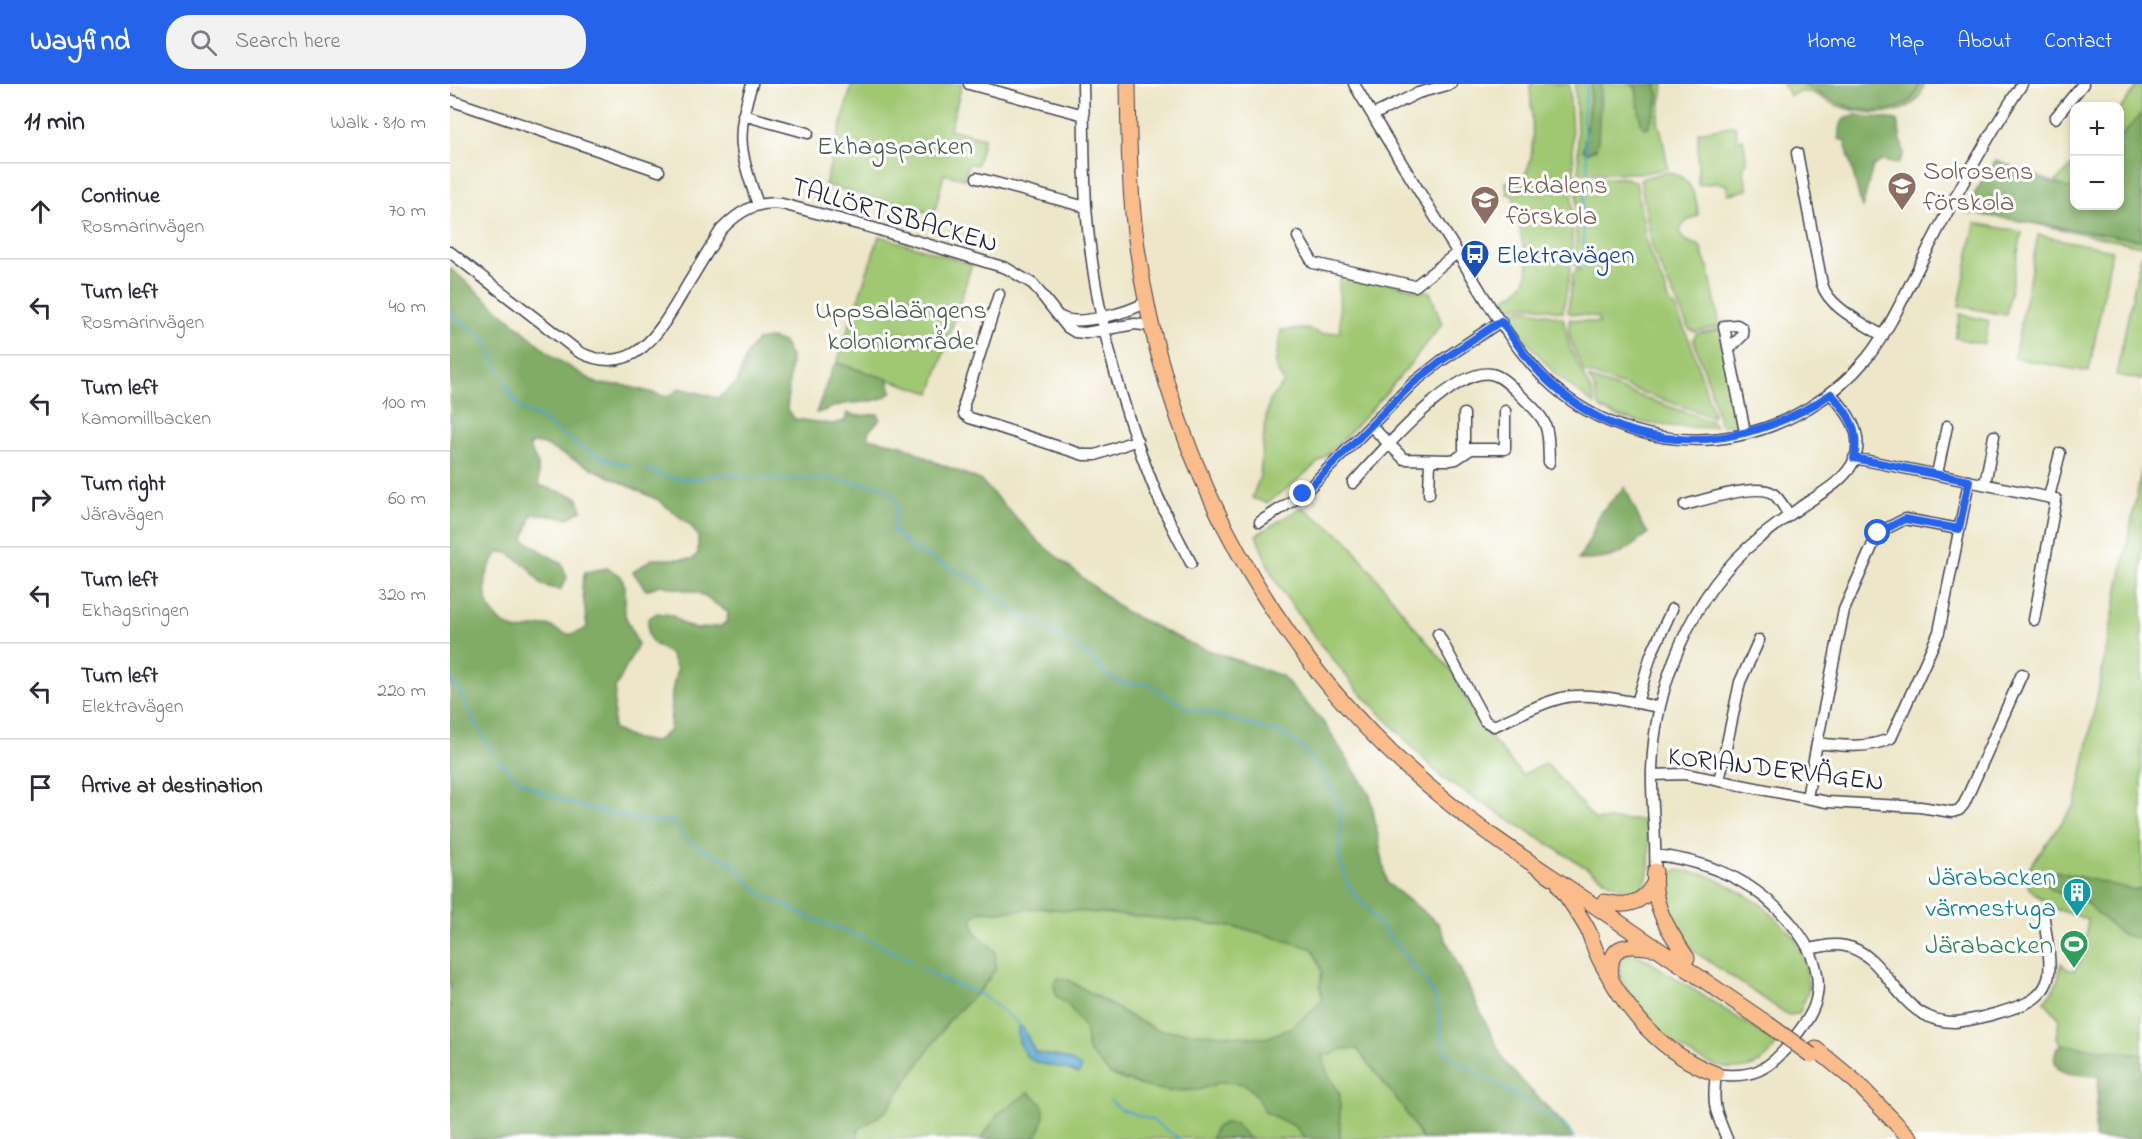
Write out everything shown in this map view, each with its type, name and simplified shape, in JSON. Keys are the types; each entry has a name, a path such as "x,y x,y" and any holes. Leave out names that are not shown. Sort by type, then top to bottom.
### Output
{"highway":[{"path":"1128,84 1132,208 1146,302 1172,403 1210,498 1250,573 1301,650 1361,723 1413,773 1475,824 1659,950 1772,1021"},
{"path":"1136,84 1142,216 1150,274 1160,329 1190,429 1210,478 1245,549 1274,597 1309,646 1346,693 1385,735 1457,800 1687,958 1856,1082 1911,1139"},
{"path":"1553,878 1582,919 1601,961 1631,1009 1656,1039 1688,1062 1716,1074"},
{"path":"1604,902 1620,905 1635,903 1645,896 1654,878"},
{"path":"1654,878 1662,917 1687,958"},
{"path":"1611,978 1610,969 1613,957 1621,947 1630,945 1659,950"},
{"path":"1814,1052 1901,1139"}],"street":[{"path":"752,84 743,115 740,144 758,205"},
{"path":"969,84 1084,115"},
{"path":"1083,84 1086,207 1105,329 1116,377 1152,482 1191,563"},
{"path":"1353,84 1501,321 1524,355 1545,379 1567,397 1616,424 1641,433 1674,439 1721,438 1746,434 1777,424 1831,394 1856,371 1883,336 1973,165 2022,84"},
{"path":"1373,115 1418,93 1451,84"},
{"path":"2055,118 2082,84"},
{"path":"450,100 659,171"},
{"path":"743,115 808,133"},
{"path":"1797,153 1822,284 1826,294 1833,302 1883,336"},
{"path":"977,178 1086,207"},
{"name":"TALLÖRTSBACKEN","path":"450,252 579,352 589,357 613,360 638,352 648,345 664,324 721,230 732,218 758,205 782,204 873,228 991,263 1019,274 1033,284 1067,327 1075,332 1085,333 1135,324 1151,326"},
{"path":"1298,237 1313,263 1408,285 1419,284 1457,253"},
{"path":"999,294 964,404 964,414 970,418 1084,455 1096,455 1137,440"},
{"path":"1059,316 1064,320 1073,321 1103,317 1133,309 1146,302"},
{"path":"1260,522 1303,494 1413,383 1441,361 1501,321"},
{"path":"1729,349 1746,434"},
{"path":"1353,483 1435,399 1477,374 1492,374 1511,386 1543,418 1548,437 1549,463"},
{"path":"1654,878 1656,855 1652,775 1659,707 1679,647 1702,604 1722,577 1753,543 1840,479 1854,458 1857,437 1855,429 1847,413 1831,394"},
{"path":"1371,426 1404,459 1456,459 1471,449 1505,449 1505,411"},
{"path":"1464,414 1464,453"},
{"path":"1937,474 1947,426"},
{"path":"1985,484 1994,436"},
{"path":"2049,497 2060,453"},
{"path":"1854,458 2056,499 2034,620"},
{"path":"1429,494 1430,460"},
{"path":"1818,742 1834,745 1879,744 1891,738 1939,632 1969,481"},
{"path":"1685,505 1762,489 1773,493 1789,515"},
{"path":"1807,798 1844,610 1878,533 1905,519 1959,529"},
{"path":"1637,703 1651,655 1671,609"},
{"path":"1438,634 1485,721 1490,725 1494,726 1558,699 1572,696 1659,707"},
{"path":"1719,781 1740,682 1759,640"},
{"name":"KORIANDERVÄGEN","path":"1652,775 1685,774 1827,802 1920,807 1952,812 1959,810 1967,797 2022,674"},
{"path":"1656,855 1701,865 1735,878 1770,902 1809,949 1818,982 1816,1001 1809,1018 1780,1056 1755,1073 1716,1074 1715,1113 1727,1139"},
{"path":"1809,949 1836,945 1854,949 1874,963 1908,1004 1918,1012 1940,1021 1968,1021 2019,1006 2036,998 2042,990 2047,982 2049,966 2043,909"}],"green space":[{"name":"Ekhagsparken","path":"852,84 962,84 950,129 984,138 977,165 969,163 964,179 944,174 934,214 825,185"},
{"path":"1530,84 1569,84 1574,170 1572,257 1563,312 1528,305 1504,308 1498,303 1521,286 1527,274 1525,246 1523,246 1513,195 1507,194 1506,182 1515,182 1523,176 1529,166 1533,138"},
{"path":"1575,84 1592,84 1583,150 1596,149 1601,84 1631,84 1636,88 1641,123 1648,127 1657,100 1656,84 1664,84 1658,122 1668,168 1644,173 1583,173 1579,171"},
{"path":"1592,84 1601,84 1598,140 1596,149 1586,153 1583,150"},
{"path":"1631,84 1656,84 1658,89 1657,100 1648,127 1644,128 1641,123 1636,88"},
{"path":"1782,84 1802,84 1846,106 1868,109 1924,84 1919,96 1901,110 1875,113 1838,106 1808,92 1799,92 1790,96"},
{"path":"1802,84 1920,84 1908,102 1899,107 1876,111 1844,105"},
{"path":"2139,84 2142,84 2142,246 2016,220 2070,168 2070,210 2124,210 2124,104"},
{"path":"2142,112 2142,240 1963,212 1996,160 2070,189 2070,210 2124,210 2124,133"},
{"path":"1856,115 1897,120 1904,154 1898,164 1882,161 1873,166 1862,208 1845,141 1839,139 1842,122 1846,117"},
{"path":"1735,125 1738,140 1743,139 1747,161 1743,169 1748,190 1728,194 1726,184 1698,185 1698,132"},
{"path":"1666,172 1681,177 1694,193 1698,215 1686,222 1680,232 1691,243 1700,246 1708,266 1720,326 1695,332 1689,329 1653,251 1640,179"},
{"path":"1583,178 1626,178 1636,182 1648,249 1667,298 1675,308 1691,344 1713,413 1712,417 1584,372 1570,338 1570,319 1599,323 1597,317 1568,311 1572,276 1580,269 1575,266 1577,202 1578,181"},
{"path":"1975,223 2022,232 2006,315 1959,306"},
{"path":"2038,235 2112,250 2089,372 2014,358"},
{"name":"Uppsalaängens koloniområde","path":"879,236 972,264 931,393 837,363"},
{"path":"2142,254 2142,380 2116,375"},
{"path":"450,268 556,359 598,384 623,385 668,397 680,388 718,398 737,383 747,354 757,340 770,338 783,342 791,357 787,410 795,419 832,424 845,421 847,413 858,416 878,414 880,419 868,432 868,438 902,445 935,462 980,480 1041,544 1124,611 1191,644 1282,676 1324,723 1370,795 1387,883 1438,923 1505,1063 1568,1129 1573,1139 1422,1139 1402,1106 1357,1049 1342,1049 1331,1055 1323,1055 1326,1070 1340,1095 1340,1139 1304,1139 1296,1127 1265,1112 1258,1097 1245,1084 1221,1082 1198,1090 1169,1091 1146,1087 1111,1075 1088,1051 1085,1028 1069,1006 1056,996 1054,985 1058,978 1067,979 1157,1030 1267,1038 1291,1027 1311,1012 1322,999 1320,986 1322,971 1313,949 1246,929 1188,921 1041,908 998,912 981,911 972,918 975,932 995,951 996,969 982,988 950,1019 886,1111 858,1130 858,1139 450,1139","holes":["534,443 544,445 658,500 691,526 698,536 698,553 693,559 652,559 633,572 646,590 660,585 699,593 728,612 727,621 721,626 696,629 683,624 672,615 657,613 648,619 648,635 653,643 671,655 677,669 672,691 670,730 655,742 631,738 613,729 615,689 638,644 625,615 625,587 621,576 607,568 585,572 582,586 587,627 577,633 563,633 548,625 517,631 500,621 493,614 489,605 485,586 489,568 500,552 508,553 529,568 542,585 560,590 567,578 562,564 524,540 532,514 568,518 582,510 577,497 539,485 538,465 529,446"]},
{"path":"1347,274 1430,292 1442,324 1403,373 1339,443 1267,503 1252,498 1260,476 1265,423 1270,399 1284,383 1275,366 1281,330 1308,329 1321,334 1340,332 1339,280"},
{"path":"1527,309 1563,318 1570,348 1593,395 1595,405 1555,374 1525,339 1509,312"},
{"path":"1960,314 1989,321 1984,344 1955,338"},
{"path":"1721,329 1738,419 1736,424 1722,426 1693,339 1697,334"},
{"path":"837,363 888,379 892,391 876,400 841,405 816,413 832,369"},
{"path":"1589,378 1710,421 1716,427 1656,425 1611,414 1600,408"},
{"path":"2142,468 2142,1139 2111,1050 2062,1045 2057,1038 2059,1018 2044,1001 2056,984 2061,963 2067,969 2074,971 2077,966 2085,946 2087,919 2052,908 2029,888 2025,873 2076,803"},
{"path":"1625,487 1648,533 1616,555 1578,560 1589,541 1600,513"},
{"path":"1302,507 1346,539 1454,674 1479,726 1522,775 1546,763 1595,820 1646,820 1649,866 1648,875 1640,891 1630,892 1609,882 1442,778 1357,689 1286,597 1272,575 1256,535"},
{"path":"1678,870 1708,875 1732,887 1762,905 1795,937 1806,967 1809,989 1799,1014 1788,1015 1695,952 1674,926 1663,895 1666,873"},
{"path":"2056,871 2134,890 2142,889 2142,939 2121,934 2085,902 2067,898 2049,888 2047,882"},
{"path":"932,882 1332,942 1431,1139 822,1139"},
{"path":"1632,953 1644,958 1777,1043 1756,1064 1730,1069 1701,1060 1672,1042 1647,1019 1629,994 1620,972 1624,957"},
{"path":"2062,1045 2142,1054 2142,1139 2094,1139 2099,1076 2066,1073 2060,1070 2056,1065 2055,1057 2057,1047"},
{"path":"1029,1092 1040,1102 1044,1111 1041,1127 1033,1139 981,1139 998,1114"},
{"path":"1224,1123 1236,1124 1249,1139 1211,1139 1216,1127"}],"water":[{"path":"1018,1025 1023,1028 1035,1052 1069,1060 1082,1068 1078,1074 1030,1059 1020,1045"}],"waterway":[{"path":"1587,84 1583,117 1588,171"},
{"path":"1585,267 1582,211 1587,180"},
{"path":"450,312 485,339 500,372"},
{"path":"505,381 512,398 524,411 542,418 552,428 579,446 608,460 629,466"},
{"path":"644,468 668,478 696,479 721,474 789,480 829,479 883,487 894,496 896,501 893,530 912,549 973,579 1016,612 1076,647 1119,683 1147,684 1186,707 1286,736 1298,744 1321,770 1335,792 1341,817 1339,856 1347,884 1428,985 1435,997 1445,1052 1552,1118 1568,1129 1574,1139"},
{"path":"450,676 493,754"},
{"path":"498,761 519,780 543,793 574,805 648,822 673,821 685,839 733,863 743,877 763,895 911,961"},
{"path":"921,968 949,983 983,996 1018,1023 1019,1028"},
{"path":"1110,1100 1120,1109 1152,1120 1180,1139"}],"place":[{"name":"Solrosens förskola","path":"1902,212"},
{"name":"Ekdalens förskola","path":"1485,226"},
{"name":"Elektravägen","path":"1475,280"},
{"name":"Järabacken värmestuga","path":"2077,918"},
{"name":"Järabacken","path":"2074,970"}],"route":[{"path":"1303,494 1413,383 1441,361 1501,321 1524,355 1545,379 1567,397 1595,415 1641,433 1674,439 1697,440 1746,434 1777,424 1831,394 1847,413 1855,429 1857,448 1854,458 1969,481 1959,529 1905,519 1878,533"}]}
